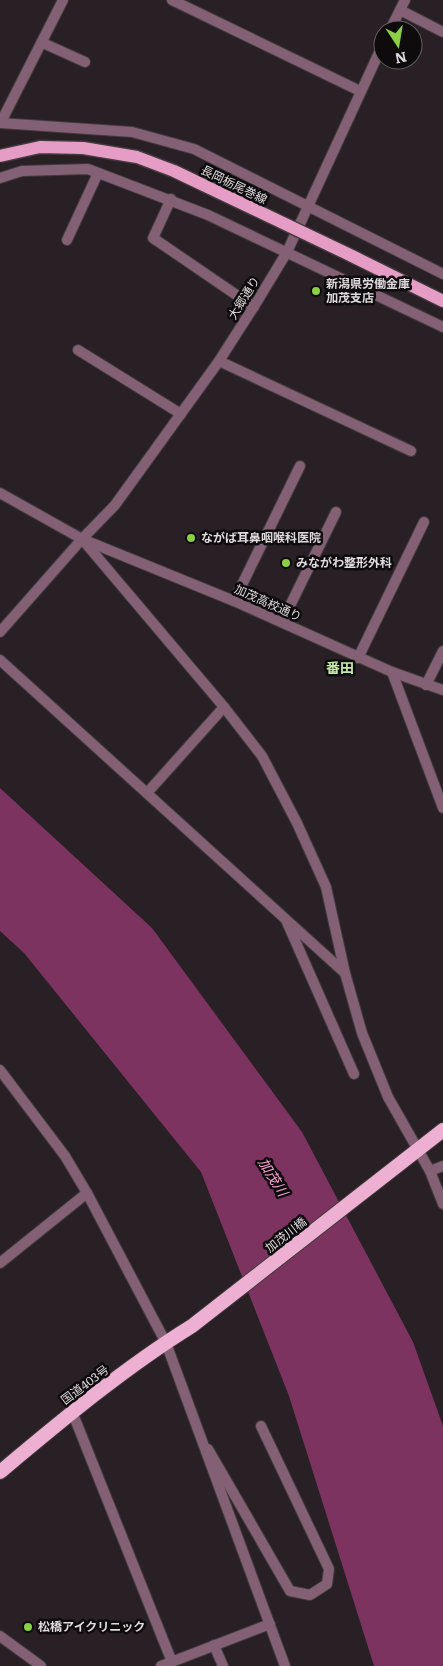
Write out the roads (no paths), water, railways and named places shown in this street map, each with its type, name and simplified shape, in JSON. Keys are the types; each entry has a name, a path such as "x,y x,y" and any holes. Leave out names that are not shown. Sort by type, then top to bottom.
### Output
{"highway":[{"path":"418,1152 443,1130"},
{"name":"加茂川橋","path":"192,1326 418,1152"},
{"name":"国道403号","path":"0,1472 72,1414 166,1343 192,1326"}],"main road":[{"name":"長岡栃尾巻線","path":"0,156 40,147 74,148 137,158 174,171 443,301"}],"street":[{"path":"63,0 43,43 0,123 132,132 194,149 443,274"},
{"path":"172,0 360,91"},
{"path":"395,20 405,0"},
{"path":"400,10 443,32"},
{"path":"43,43 85,62"},
{"name":"大郷通り","path":"0,632 82,539 115,505 220,361 287,252 306,206 373,64"},
{"path":"0,178 22,171 88,169 171,199 443,327"},
{"path":"67,240 98,173"},
{"path":"171,199 153,238 254,307"},
{"path":"78,350 181,414"},
{"path":"220,361 412,451"},
{"path":"234,601 300,466"},
{"path":"0,493 82,539 224,707 262,756 297,823 326,887 345,973 362,1032 388,1098 430,1171 443,1204"},
{"path":"282,622 336,512"},
{"path":"358,658 424,522"},
{"name":"加茂高校通り","path":"82,539 234,601 358,658 443,690"},
{"path":"426,685 443,651"},
{"path":"0,660 345,973"},
{"path":"392,672 443,808"},
{"path":"147,793 224,707"},
{"path":"286,920 354,1074"},
{"path":"0,1070 65,1156 87,1193 166,1343 285,1666"},
{"path":"430,1171 443,1166"},
{"path":"0,1263 87,1193"},
{"path":"72,1414 172,1662"},
{"path":"199,1432 290,1591 310,1595 327,1584 329,1568 261,1426"},
{"path":"161,1666 270,1624"},
{"path":"0,1636 41,1666"},
{"path":"214,1645 223,1666"}],"water":[{"name":"加茂川","path":"0,788 152,928 302,1132 413,1342 443,1426 443,1666 374,1666 289,1396 201,1172 24,953 0,931"}],"place":[{"name":"新潟県労働金庫 加茂支店","path":"316,291"},
{"name":"ながば耳鼻咽喉科医院","path":"191,538"},
{"name":"みながわ整形外科","path":"286,563"},
{"name":"松橋アイクリニック","path":"28,1627"}],"district":[{"name":"番田","path":"340,668"}]}
